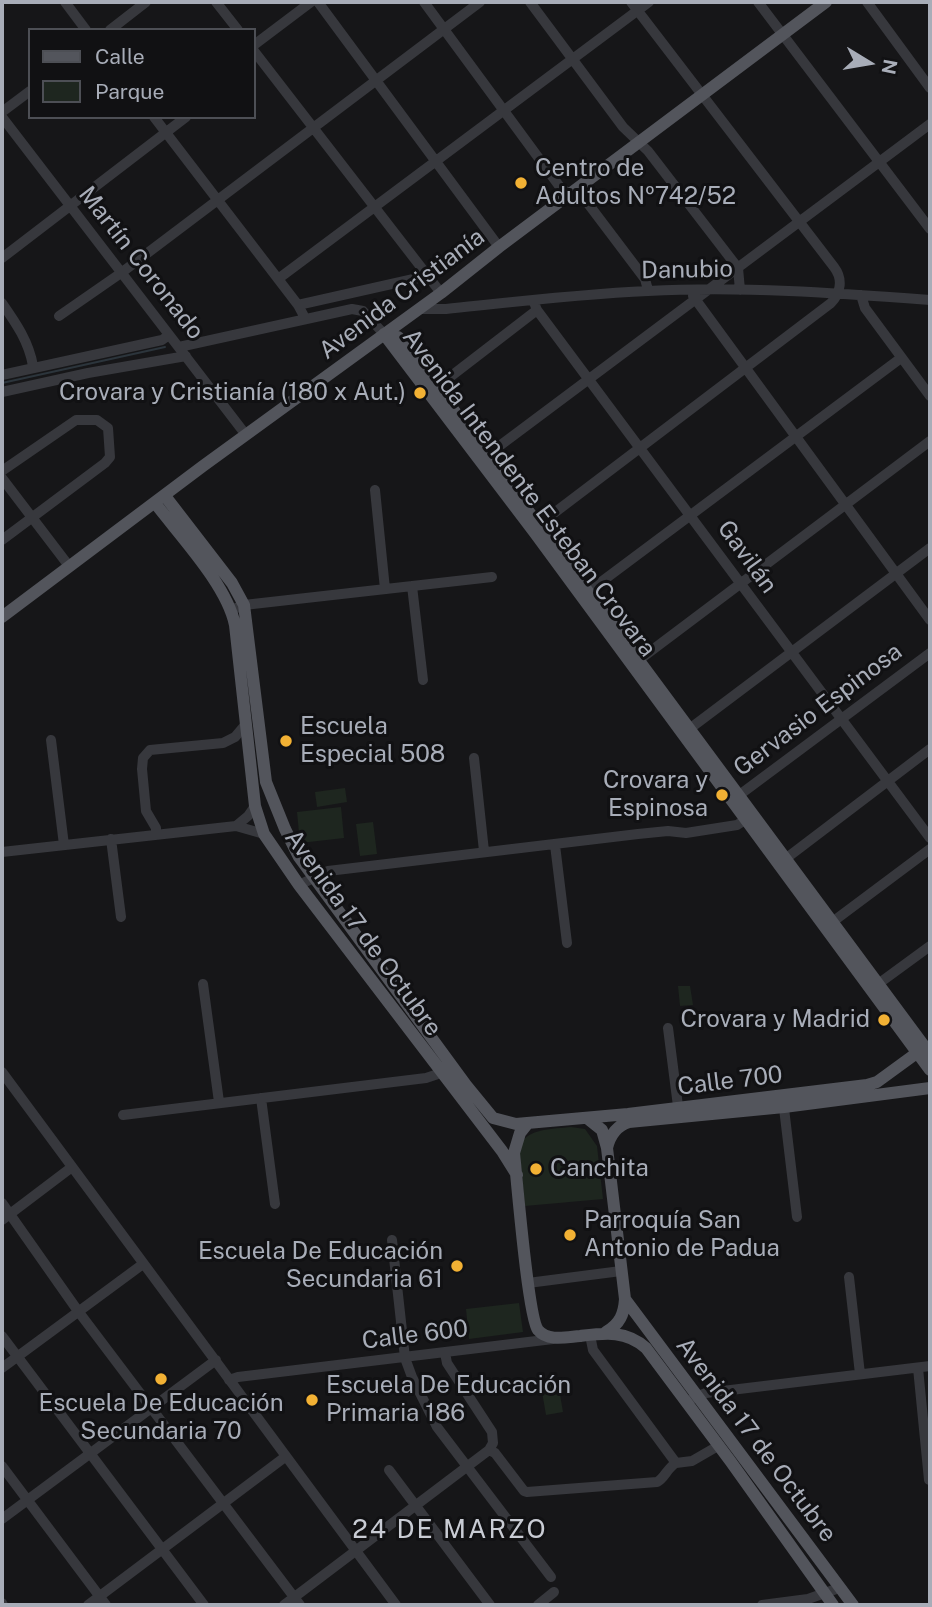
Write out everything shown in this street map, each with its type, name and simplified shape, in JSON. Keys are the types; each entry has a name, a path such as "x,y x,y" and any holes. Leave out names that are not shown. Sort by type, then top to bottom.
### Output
{"main road":[{"name":"Avenida Cristianía","path":"2,617 439,295 826,2"},
{"name":"Avenida Intendente Esteban Crovara","path":"384,334 398,337 437,387 484,458"},
{"name":"Avenida Intendente Esteban Crovara","path":"384,334 536,526 782,862 926,1049 930,1070"},
{"name":"Avenida 17 de Octubre","path":"160,500 222,591 238,607 259,784 255,807 264,834 299,885 502,1151 517,1175"},
{"name":"Avenida 17 de Octubre","path":"238,607 246,724 259,784 299,857 493,1118 507,1123 528,1123"},
{"name":"Avenida Intendente Esteban Crovara","path":"735,798 745,820 782,862"},
{"name":"Calle 700","path":"783,1101 873,1084 926,1049"},
{"name":"Calle 700","path":"528,1123 679,1113 930,1088"},
{"name":"Calle 700","path":"607,1148 611,1135 625,1123 679,1113"},
{"path":"587,1118 602,1130 607,1148 625,1299 619,1322 606,1332"},
{"path":"528,1123 514,1147 528,1283 537,1329 544,1335 561,1338"},
{"name":"Avenida 17 de Octubre","path":"625,1299 692,1399 853,1605"},
{"name":"Avenida 17 de Octubre","path":"606,1332 628,1336 639,1342 692,1399 718,1446 833,1605"},
{"name":"Calle 600","path":"561,1338 606,1332"}],"street":[{"path":"65,2 84,28"},
{"path":"113,28 146,2"},
{"path":"216,2 236,28"},
{"path":"256,43 311,2"},
{"path":"318,2 499,247"},
{"path":"424,2 560,187 574,192 645,279 648,290"},
{"path":"59,316 121,273 480,2"},
{"path":"530,2 571,60 630,135 648,151 738,268 740,290"},
{"path":"278,279 571,60 635,6 649,2"},
{"path":"758,2 930,229"},
{"path":"867,2 930,88"},
{"path":"536,526 831,303 841,285 838,272 635,6"},
{"path":"257,63 312,127 427,276 439,295 440,305 446,309"},
{"path":"2,112 28,92"},
{"name":"Martín Coronado","path":"2,117 246,435"},
{"path":"156,119 298,305 305,318"},
{"path":"2,258 183,119"},
{"path":"484,458 930,124"},
{"path":"298,305 427,276"},
{"name":"Danubio","path":"419,309 446,309 648,290 838,293 930,300"},
{"path":"689,290 930,620"},
{"path":"352,293 358,309"},
{"path":"861,295 865,308 930,396"},
{"name":"Gavilán","path":"533,300 537,310 930,838"},
{"path":"2,303 19,327 33,366"},
{"path":"179,347 305,318 358,309 384,334"},
{"path":"437,387 537,310"},
{"path":"2,375 33,366 162,340 169,335"},
{"path":"2,392 88,373 186,356"},
{"path":"585,594 901,358"},
{"path":"2,471 76,420 97,420 108,428 110,457 2,540"},
{"path":"635,663 930,441"},
{"path":"2,478 69,566"},
{"path":"375,490 385,589"},
{"path":"686,732 930,548"},
{"path":"238,607 492,577"},
{"path":"412,586 424,680"},
{"name":"Gervasio Espinosa","path":"735,798 930,653"},
{"path":"156,834 156,828 146,811 142,769 145,755 150,750 223,743 235,737 246,724"},
{"path":"51,740 64,845"},
{"path":"782,862 930,749"},
{"path":"474,758 484,851"},
{"path":"236,826 255,807"},
{"path":"299,885 328,871 668,831 686,833 737,825 745,820"},
{"path":"2,852 236,826 264,834"},
{"path":"111,839 121,916"},
{"path":"555,845 567,943"},
{"path":"829,924 930,849"},
{"path":"875,986 930,946"},
{"path":"203,984 219,1102"},
{"path":"668,1028 679,1113"},
{"path":"123,1115 426,1078 453,1067"},
{"path":"2,1072 396,1605"},
{"path":"261,1098 275,1204"},
{"path":"783,1101 797,1217"},
{"path":"6,1217 72,1167"},
{"path":"2,1203 6,1217 297,1601"},
{"path":"392,1240 405,1358 412,1377 432,1418 551,1577"},
{"path":"2,1368 144,1264"},
{"path":"528,1283 621,1271"},
{"path":"849,1277 859,1374"},
{"path":"520,1343 531,1335 534,1321"},
{"path":"590,1335 593,1350 676,1463"},
{"path":"2,1336 204,1605"},
{"name":"Calle 600","path":"229,1380 561,1338"},
{"path":"284,1605 297,1601 415,1504 489,1450 493,1443 492,1432 447,1363 445,1353"},
{"path":"2,1519 216,1360"},
{"path":"692,1399 930,1366"},
{"path":"918,1368 929,1480"},
{"path":"489,1450 495,1453 527,1492 657,1482 666,1470 676,1463 692,1461 718,1446"},
{"path":"88,1605 103,1601 162,1549 285,1457"},
{"path":"2,1466 103,1601"},
{"path":"389,1470 486,1604"},
{"path":"762,1605 808,1599 839,1588"},
{"path":"538,1605 554,1592"}],"green space":[{"path":"345,788 347,802 317,807 315,792"},
{"path":"341,807 344,838 300,843 297,812"},
{"path":"373,822 377,854 360,856 356,824"},
{"path":"678,986 690,986 693,1005 680,1006"},
{"path":"571,1127 585,1129 597,1146 603,1199 525,1206 519,1146 523,1140 535,1133"},
{"path":"519,1303 523,1332 469,1339 466,1309"},
{"path":"558,1383 563,1412 546,1415 541,1386"}],"waterway":[{"path":"2,383 165,347"}],"place":[{"name":"Centro de Adultos Nº742/52","path":"521,183"},
{"name":"Crovara y Cristianía (180 x Aut.)","path":"420,393"},
{"name":"Escuela Especial 508","path":"286,741"},
{"name":"Crovara y Espinosa","path":"722,795"},
{"name":"Crovara y Madrid","path":"884,1020"},
{"name":"Canchita","path":"536,1169"},
{"name":"Parroquía San Antonio de Padua","path":"570,1235"},
{"name":"Escuela De Educación Secundaria 61","path":"457,1266"},
{"name":"Escuela De Educación Secundaria 70","path":"161,1379"},
{"name":"Escuela De Educación Primaria 186","path":"312,1400"}],"district":[{"name":"24 DE MARZO","path":"450,1530"}]}
